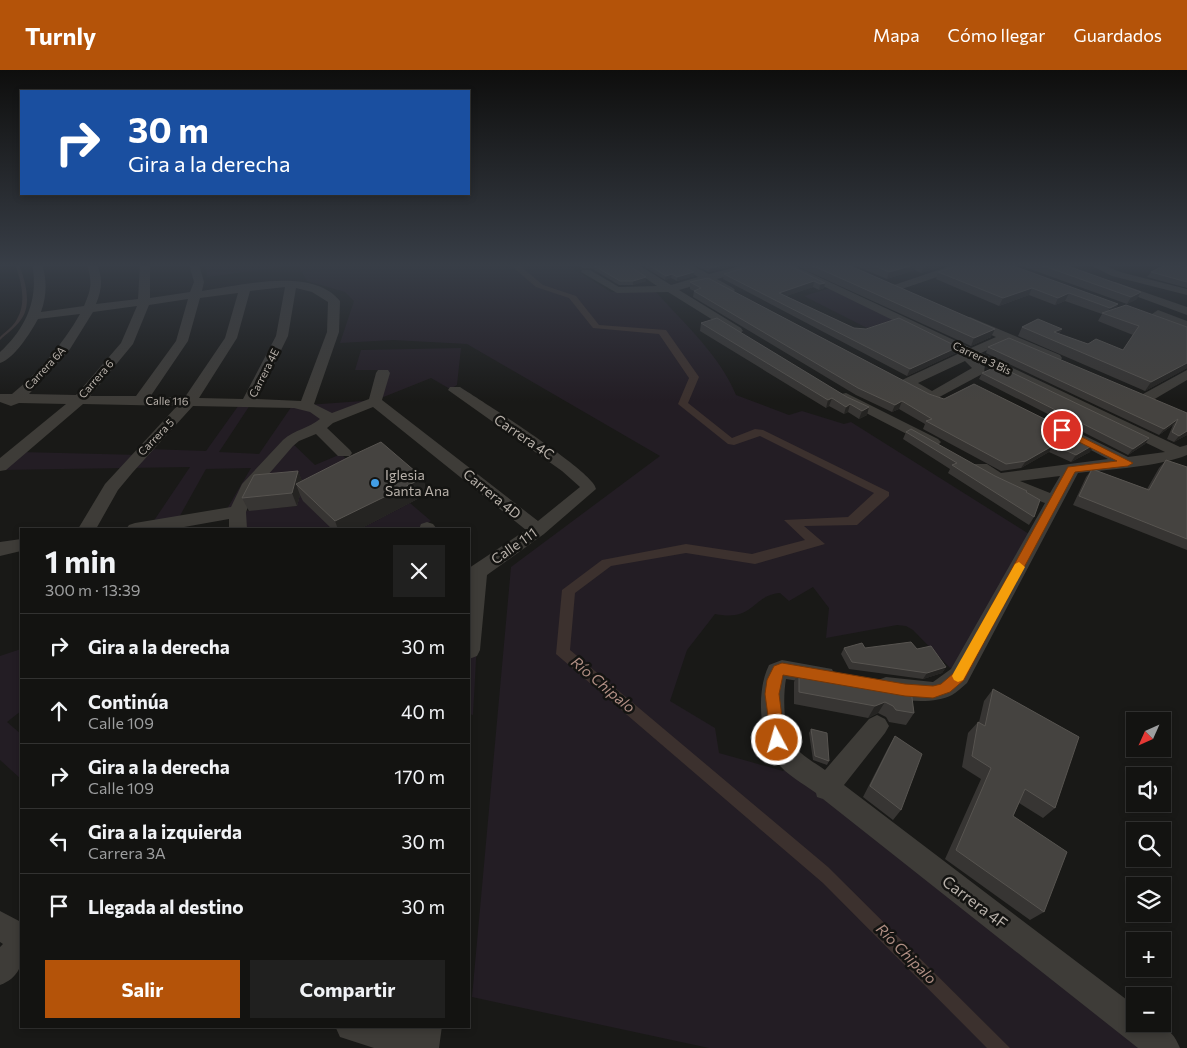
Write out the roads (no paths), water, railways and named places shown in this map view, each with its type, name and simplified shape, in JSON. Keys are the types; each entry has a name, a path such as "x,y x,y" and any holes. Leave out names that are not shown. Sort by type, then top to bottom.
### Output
{"street":[{"path":"0,359 10,350 35,316 37,310"},
{"path":"35,316 89,310"},
{"name":"Carrera 6A","path":"0,410 17,398 65,348 89,310"},
{"name":"Carrera 6","path":"0,466 80,399 127,344 141,310"},
{"path":"140,401 182,341 192,310"},
{"name":"Carrera 5","path":"88,528 111,488 126,468 190,401 231,338 239,310"},
{"name":"Carrera 4E","path":"248,403 282,336 287,310"},
{"path":"306,406 333,332 334,310"},
{"path":"702,310 747,338"},
{"name":"Carrera 3 Bis","path":"877,310 969,354 1184,451"},
{"path":"1141,310 1187,325"},
{"path":"1141,310 1187,332"},
{"path":"954,314 1068,363"},
{"path":"903,381 1006,337"},
{"path":"903,381 932,397 979,370 979,366 969,354"},
{"path":"146,528 238,520 248,488 269,462 294,438 375,401 383,373"},
{"path":"1163,405 1143,395 1187,374"},
{"path":"963,380 980,389"},
{"name":"Carrera 4C","path":"455,390 568,467 585,481 588,489"},
{"path":"834,390 948,450"},
{"name":"Calle 116","path":"0,398 190,401 306,406 327,416 323,424 344,453"},
{"name":"Carrera 4D","path":"375,401 538,530"},
{"path":"1059,428 1128,463"},
{"path":"998,478 1128,463 1184,451"},
{"path":"964,459 998,478 1055,502"},
{"path":"786,756 777,740 772,694 776,671 782,669 905,690 939,690 945,688 959,676 1055,502 1067,471"},
{"name":"Calle 111","path":"470,624 472,571 538,530 588,489"},
{"path":"0,549 20,546"},
{"path":"826,788 876,726"},
{"name":"Carrera 4F","path":"786,756 1164,1048"},
{"path":"0,926 20,937"},
{"path":"0,970 20,946"},
{"path":"362,1028 424,1040"}],"water":[{"path":"21,310 26,310 18,324 0,340 0,337 16,322"},
{"name":"Río Chipalo","path":"578,310 587,310 599,325 666,330 699,377 688,403 732,438 755,429 763,430 889,492 889,496 857,525 804,526 825,544 755,564 686,553 611,566 575,593 570,650 828,867 1010,1048 987,1048 823,883 556,654 562,590 602,560 686,544 752,554 805,540 784,520 848,517 874,493 760,436 734,445 728,444 678,404 689,378 659,334 593,328"}],"place":[{"name":"Iglesia Santa Ana","path":"375,483"}]}
